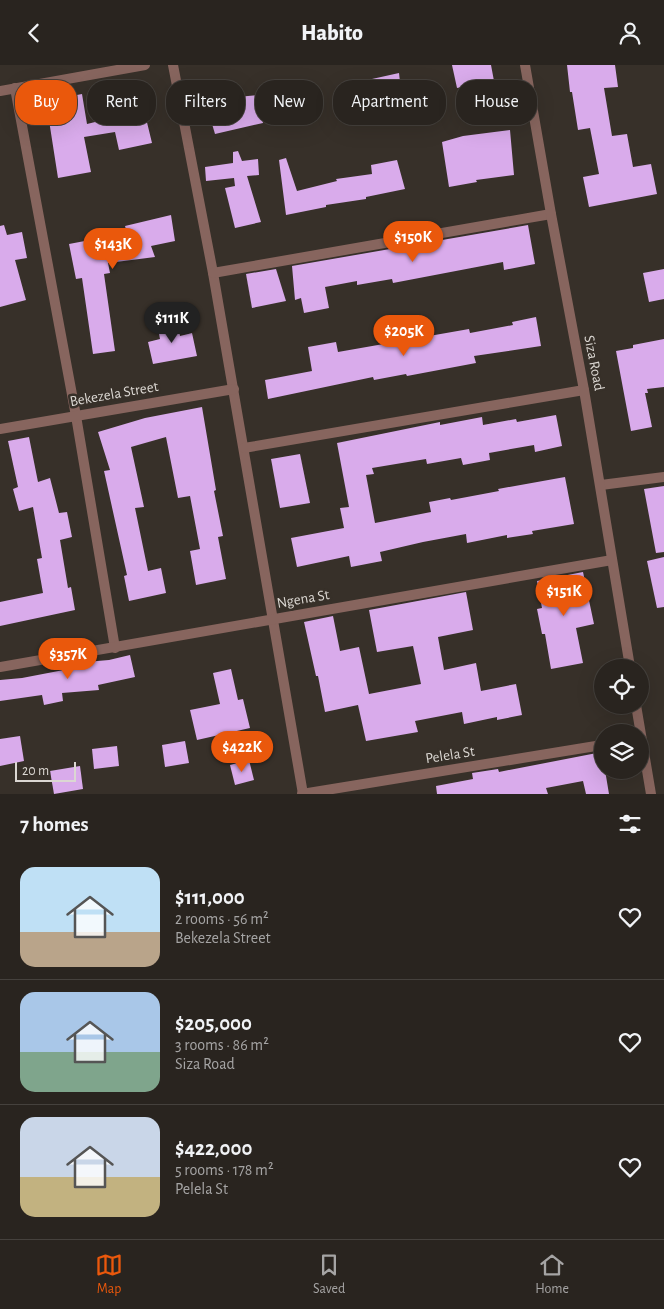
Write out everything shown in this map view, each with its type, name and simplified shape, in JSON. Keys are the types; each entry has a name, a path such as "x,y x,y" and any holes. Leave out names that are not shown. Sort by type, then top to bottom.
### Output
{"street":[{"path":"60,80 145,65"},
{"path":"173,65 214,273 303,794"},
{"name":"Siza Road","path":"525,65 584,389 629,659"},
{"path":"0,91 15,88"},
{"path":"22,125 76,416 115,648"},
{"path":"214,273 551,214"},
{"name":"Bekezela Street","path":"0,429 234,389"},
{"path":"244,448 584,389"},
{"path":"600,485 664,477"},
{"name":"Ngena St","path":"0,667 612,560"},
{"name":"Pelela St","path":"303,794 594,746"},
{"path":"648,779 651,794"}],"building":[{"path":"452,65 491,65 494,80 456,80 456,83"},
{"path":"567,65 615,65 618,87 604,88 612,136 627,134 633,167 651,164 657,194 589,207 583,177 599,174 590,128 578,130 572,92 570,92"},
{"path":"399,73 400,80 368,80"},
{"path":"82,94 87,125 148,125 152,143 119,150 115,132 84,137 91,172 58,178 50,125 77,125 77,95"},
{"path":"255,95 255,125 215,134 212,125 245,125 245,96"},
{"path":"510,130 514,175 476,180 477,182 449,187 442,142 463,136"},
{"path":"238,151 242,161 258,159 259,175 247,176 261,222 235,228 225,188 235,186 234,178 206,181 205,167 233,163 233,152"},
{"path":"286,158 297,191 337,181 336,179 372,174 371,165 397,160 405,189 286,215 279,160"},
{"path":"171,215 175,241 151,246 155,257 108,263 110,273 104,274 115,351 93,354 82,278 76,279 69,244 127,233 125,226"},
{"path":"4,225 7,235 22,232 27,258 15,260 26,300 0,307 0,226"},
{"path":"528,225 535,264 504,270 503,262 393,283 392,279 357,285 357,281 325,287 329,308 304,313 301,298 295,300 292,266"},
{"path":"276,269 286,301 252,308 246,274"},
{"path":"664,269 664,299 649,302 643,273"},
{"path":"536,317 541,346 474,356 476,363 407,376 406,374 374,380 373,377 268,399 265,380 312,371 308,347 336,342 338,352 469,329 470,333 513,325 512,322"},
{"path":"177,319 180,336 192,333 197,356 153,364 148,342 160,339 157,323"},
{"path":"664,339 664,387 647,389 648,393 645,393 652,427 631,431 616,351 633,348 633,345"},
{"path":"202,407 216,490 214,491 223,536 218,537 226,579 196,585 190,551 200,549 190,496 178,498 166,437 131,447 144,507 135,508 148,571 161,568 166,593 129,601 124,576 127,575 104,471 110,470 98,432 145,418"},
{"path":"556,415 562,446 535,452 534,445 489,453 490,460 463,465 461,458 427,464 426,459 372,468 374,474 366,475 375,523 431,512 429,502 450,498 451,500 565,477 574,524 532,531 533,534 507,538 507,535 467,543 466,534 423,542 380,552 382,561 351,567 349,556 297,567 291,538 344,528 340,508 349,507 337,443 440,422 440,425 482,417 483,425 516,419 517,422"},
{"path":"29,437 38,482 50,478 59,513 67,512 72,537 60,540 68,588 71,587 75,610 0,626 0,602 43,593 37,559 42,558 33,507 19,511 13,489 18,487 8,441"},
{"path":"300,454 310,503 280,508 271,459"},
{"path":"664,486 664,552 656,553 644,489"},
{"path":"664,557 664,607 657,608 647,561"},
{"path":"583,572 594,624 576,628 583,663 551,669 545,634 542,634 537,609 542,608 537,581"},
{"path":"466,592 473,630 438,637 444,670 476,663 481,691 516,684 522,715 497,720 497,717 464,724 462,712 415,721 418,732 366,741 358,705 325,712 304,622 333,616 340,651 359,647 369,694 421,684 413,646 377,652 369,610"},
{"path":"130,655 135,677 98,685 99,690 62,693 63,701 44,705 42,695 0,701 0,680 22,678 74,668 74,663 109,660"},
{"path":"231,669 238,700 243,699 250,728 197,740 190,710 220,704 213,673"},
{"path":"20,736 24,761 0,766 0,739"},
{"path":"185,741 189,763 165,767 162,745"},
{"path":"117,746 119,766 94,769 92,749"},
{"path":"594,754 594,779 606,779 609,794 586,794 583,781 546,788 548,794 437,794 436,786 473,779 472,773 498,769 499,772"},
{"path":"249,760 254,780 235,785 230,765"},
{"path":"80,766 83,789 54,794 50,771"}]}
